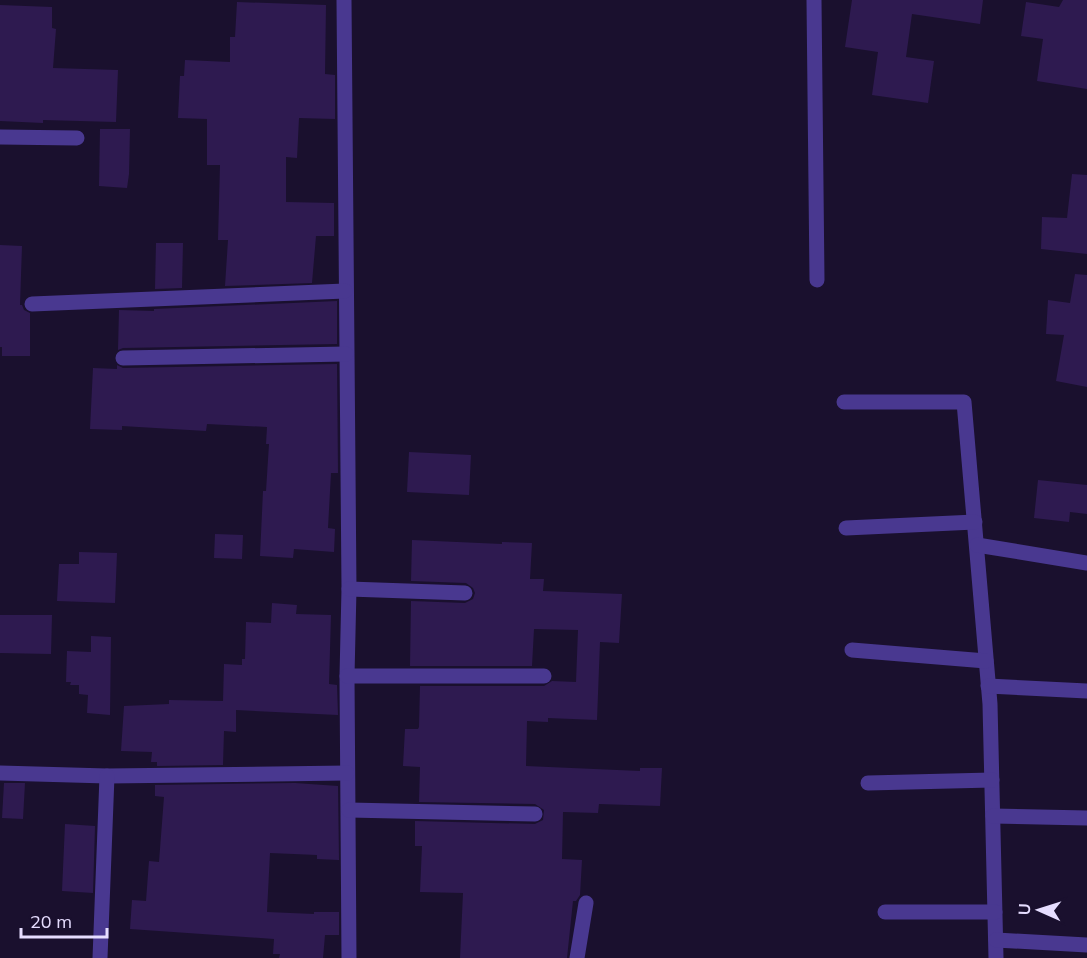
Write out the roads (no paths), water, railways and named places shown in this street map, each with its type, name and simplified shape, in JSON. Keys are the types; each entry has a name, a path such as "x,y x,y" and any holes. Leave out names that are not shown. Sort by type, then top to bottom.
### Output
{"street":[{"path":"344,0 349,589 347,676 349,958"},
{"path":"814,0 817,280"},
{"path":"0,137 77,138"},
{"path":"32,304 345,291"},
{"path":"123,358 346,354"},
{"path":"843,402 964,402 988,686 996,958"},
{"path":"846,528 975,522"},
{"path":"977,545 1087,563"},
{"path":"349,589 465,593"},
{"path":"852,650 986,661"},
{"path":"347,676 544,676"},
{"path":"988,686 1087,691"},
{"path":"0,773 107,776 348,773"},
{"path":"100,958 107,776"},
{"path":"868,783 992,780"},
{"path":"349,810 535,814"},
{"path":"993,816 1087,818"},
{"path":"577,958 586,903"},
{"path":"885,912 995,912"},
{"path":"996,940 1087,945"}]}
